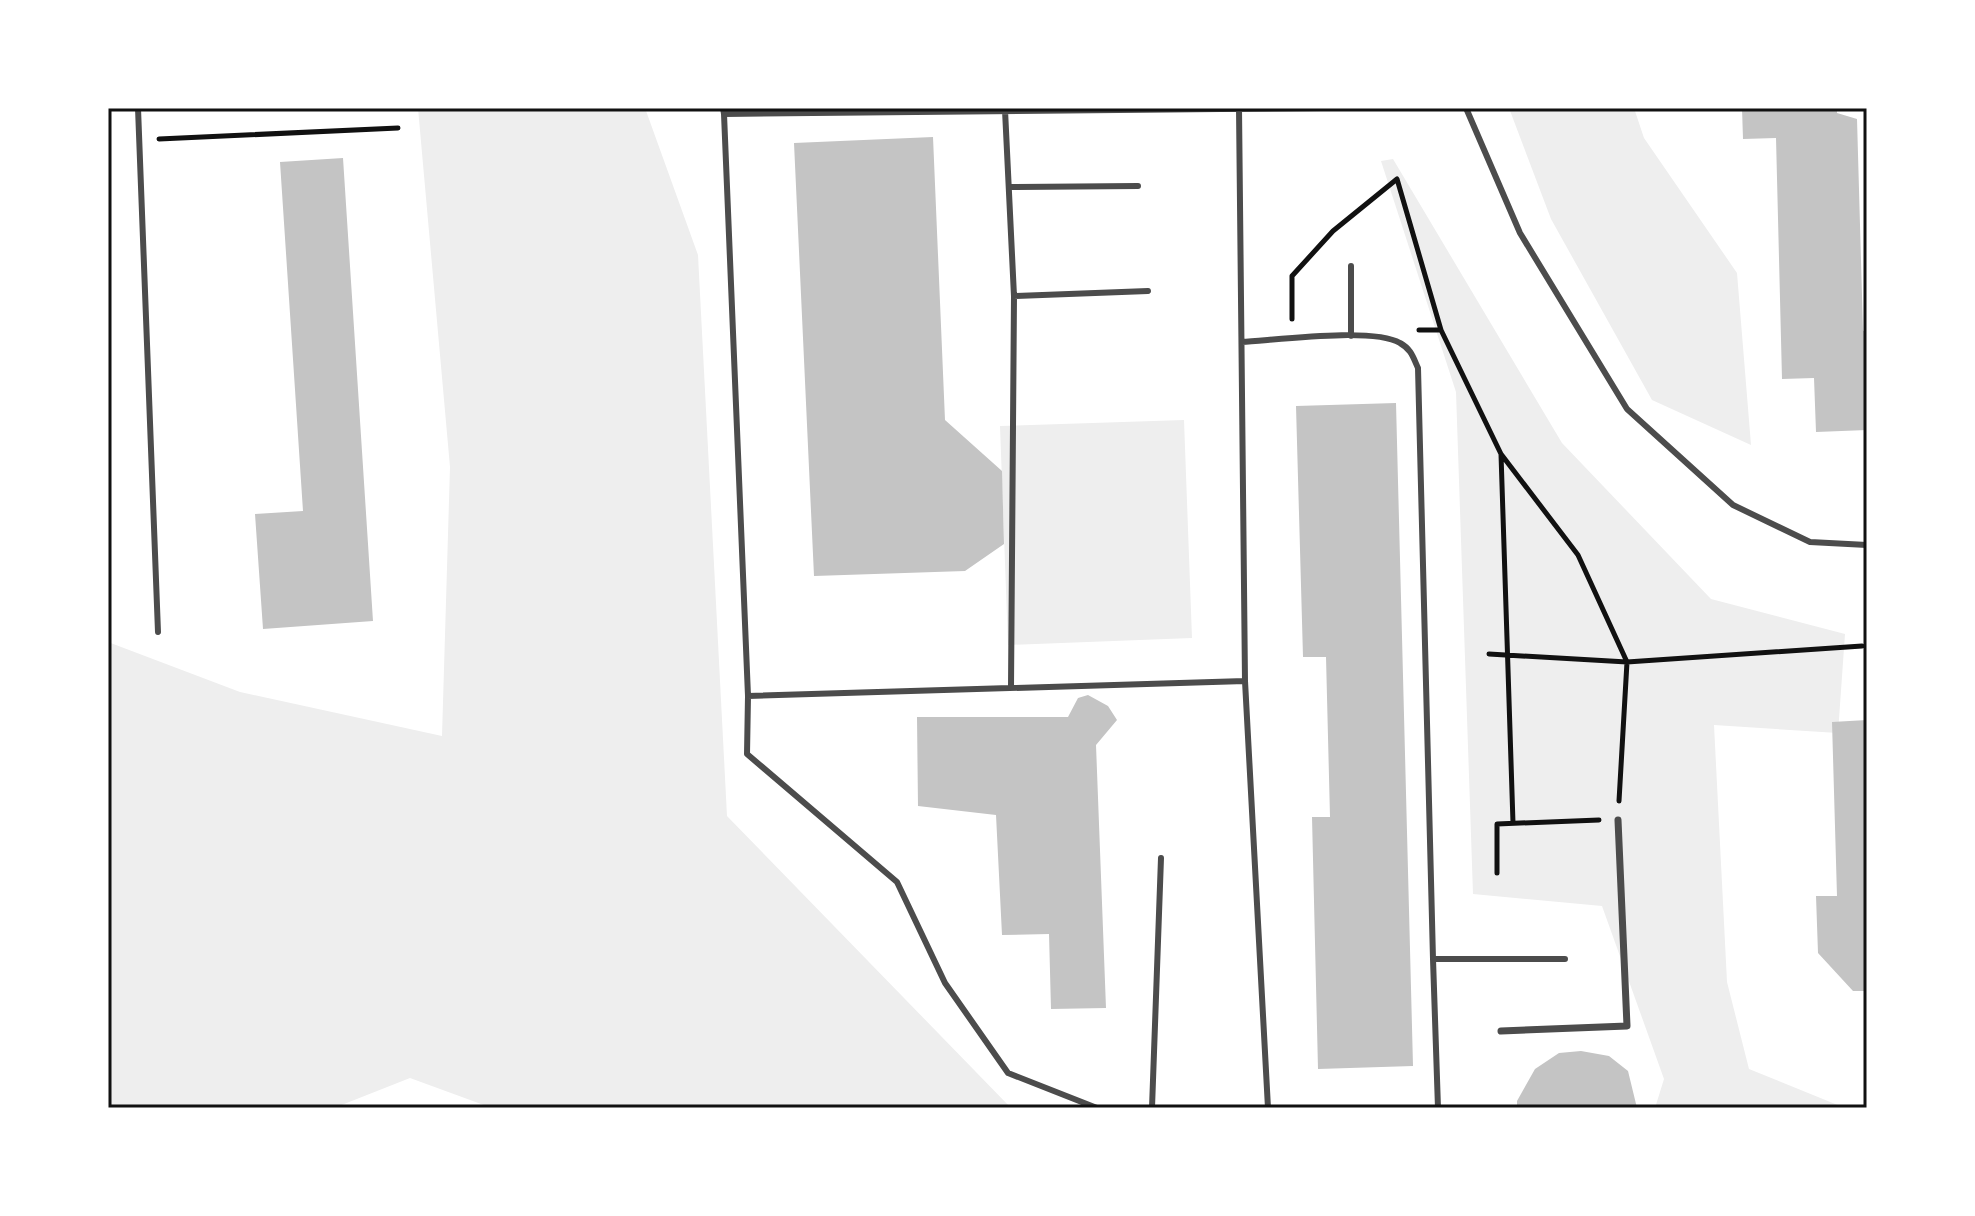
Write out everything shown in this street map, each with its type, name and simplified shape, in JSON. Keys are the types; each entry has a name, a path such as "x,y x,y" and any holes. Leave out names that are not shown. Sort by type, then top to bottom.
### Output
{"street":[{"path":"1501,1031 1627,1026 1618,820"}],"lane":[{"path":"138,108 158,632"},
{"path":"1097,1108 1008,1073 945,983 897,882 747,754 748,696 723,111 1323,108"},
{"path":"1466,108 1520,233 1627,409 1733,505 1810,542 1867,545"},
{"path":"1239,109 1245,681 1268,1108"},
{"path":"1005,110 1014,296 1011,687"},
{"path":"1009,187 1138,186"},
{"path":"1351,266 1351,336"},
{"path":"1014,296 1148,291"},
{"path":"1242,342 1372,335 1398,341 1410,350 1420,380 1438,1108"},
{"path":"748,696 1245,681"},
{"path":"1152,1108 1161,858"},
{"path":"1433,959 1565,959"}],"path":[{"path":"140,140 398,128"},
{"path":"1409,329 1441,330 1501,454 1578,555 1627,662 1618,820 1497,824 1497,873"},
{"path":"1501,454 1513,823"},
{"path":"1489,654 1627,662 1862,646"}],"shaded area":[{"path":"418,108 645,108 698,255 727,816 1011,1108 492,1108 410,1078 334,1108 108,1108 108,642 240,692 442,736 450,467"},
{"path":"1509,108 1634,108 1644,138 1737,273 1751,445 1652,400 1551,219"},
{"path":"1393,159 1562,443 1711,599 1845,634 1838,733 1714,725 1727,982 1749,1069 1845,1108 1655,1108 1664,1079 1602,906 1473,894 1456,392 1381,161"},
{"path":"1184,420 1192,638 1008,645 1000,426"}],"building":[{"path":"1742,108 1837,108 1837,113 1857,119 1863,331 1867,330 1867,430 1816,432 1814,378 1782,379 1776,138 1743,139"},
{"path":"933,137 945,420 1002,471 1004,544 965,571 814,576 794,143"},
{"path":"343,158 373,621 263,629 255,514 303,511 280,162"},
{"path":"1396,403 1413,1066 1318,1069 1312,817 1330,817 1326,657 1303,657 1296,406"},
{"path":"1088,695 1108,706 1117,720 1096,745 1106,1008 1051,1009 1049,934 1002,935 996,815 918,806 917,717 1068,717 1078,698"},
{"path":"1867,720 1867,991 1853,991 1818,953 1816,896 1837,896 1832,722"},
{"path":"1581,1051 1609,1056 1628,1071 1637,1108 1517,1108 1517,1101 1535,1069 1559,1053"}]}
